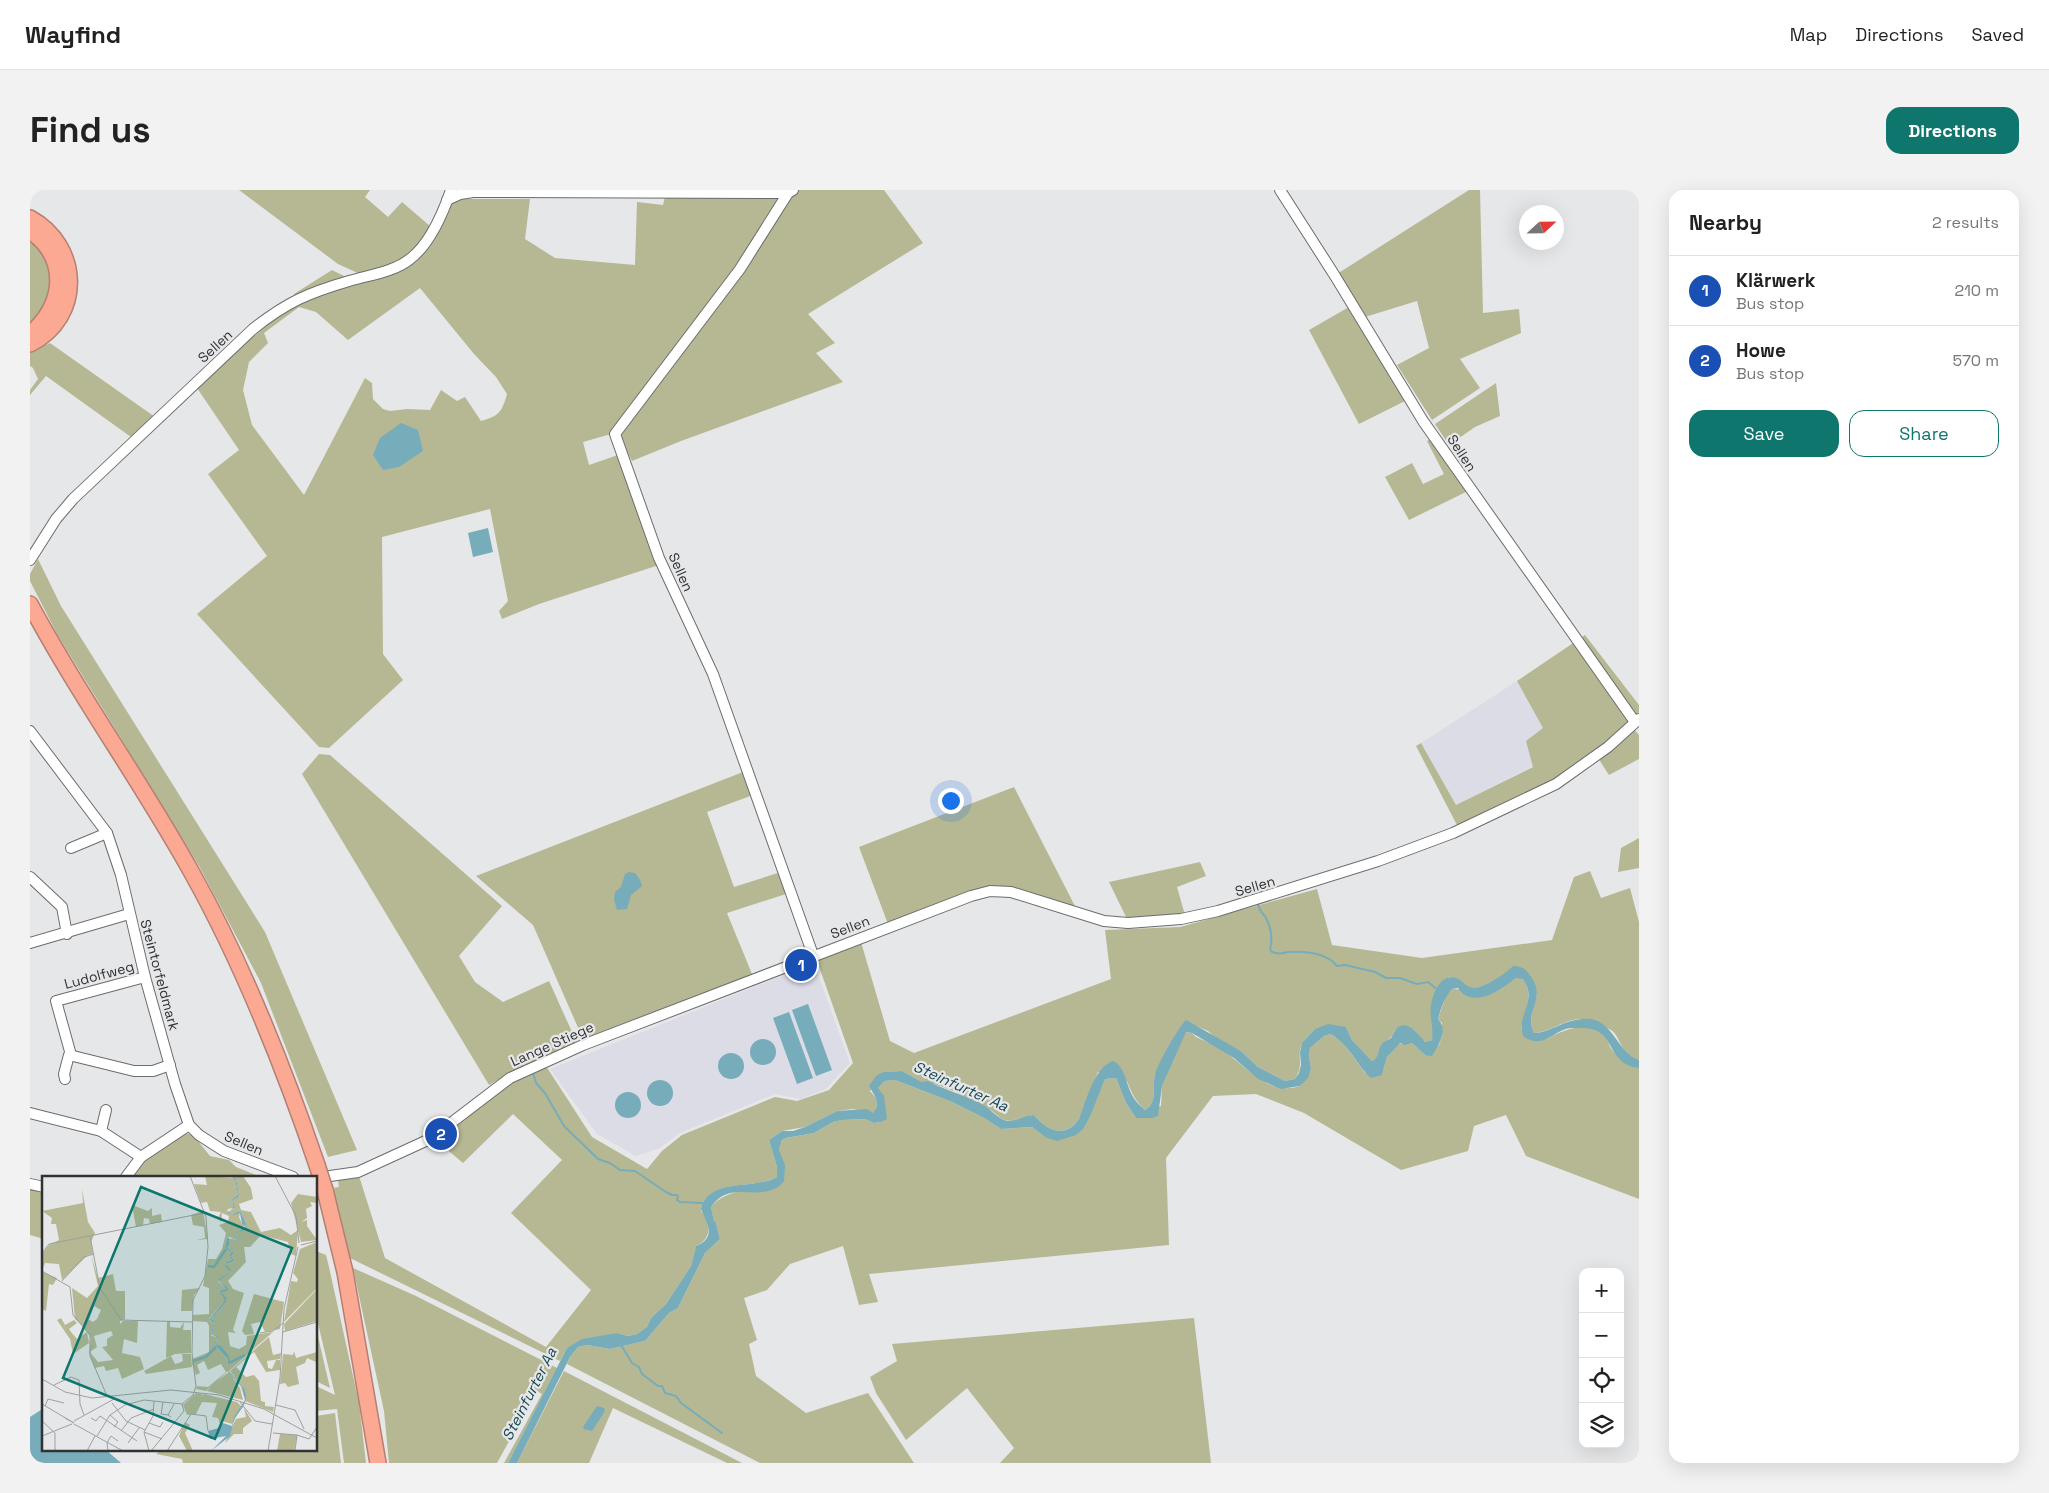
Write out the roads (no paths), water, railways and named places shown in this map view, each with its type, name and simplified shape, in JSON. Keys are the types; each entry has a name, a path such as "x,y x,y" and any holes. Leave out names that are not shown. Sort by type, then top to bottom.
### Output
{"highway":[{"path":"30,218 46,229 59,244 68,264 70,282 67,299 58,319 44,335 30,344"},
{"path":"30,231 43,241 49,249 56,264 58,280 56,294 50,310 30,334"},
{"path":"30,604 59,655 166,827 220,925 274,1047 319,1178 339,1247 377,1458"},
{"path":"30,622 59,655"}],"street":[{"name":"Sellen","path":"30,560 56,519 73,498 254,329 298,298 393,268 409,260 428,238 451,190"},
{"name":"Sellen","path":"790,192 740,269 615,434 659,558 713,674 787,877 813,955 971,896 990,891 1010,892 1104,921 1130,923 1173,920 1218,911 1400,854 1453,832 1556,784 1608,747 1637,720 1423,421 1280,190"},
{"name":"Sellen","path":"447,200 460,194 473,192 790,192"},
{"name":"Steintorfeldmark","path":"30,730 107,833 121,875 145,977 189,1125"},
{"path":"71,848 107,833"},
{"path":"30,877 62,907 67,934"},
{"path":"30,943 67,934 130,914"},
{"name":"Lange Stiege","path":"319,1178 358,1172 430,1139 510,1078 583,1045 813,955"},
{"name":"Ludolfweg","path":"65,1079 69,1055 71,1055 56,1001 145,977"},
{"path":"71,1055 134,1071 153,1071 170,1065"},
{"path":"100,1131 106,1110"},
{"path":"30,1113 100,1131 141,1157"},
{"name":"Sellen","path":"189,1125 199,1135 224,1151 290,1176"},
{"path":"127,1176 141,1157 189,1125"}],"water":[{"path":"401,423 418,430 423,451 399,467 383,470 373,455 380,438"},
{"path":"488,528 493,552 473,557 468,533"},
{"path":"629,872 635,873 642,886 631,895 627,909 617,910 614,899 615,892 621,887 625,874"},
{"path":"1513,966 1524,969 1535,983 1537,991 1531,1018 1534,1033 1575,1020 1593,1020 1608,1028 1624,1049 1631,1056 1639,1060 1639,1068 1629,1066 1621,1061 1605,1037 1600,1032 1592,1029 1565,1029 1549,1038 1538,1041 1524,1037 1522,1023 1529,995 1523,979 1516,978 1503,988 1479,998 1464,994 1458,988 1452,989 1439,1015 1438,1019 1443,1028 1443,1033 1432,1056 1425,1055 1412,1043 1405,1045 1400,1043 1387,1057 1382,1075 1371,1078 1347,1048 1330,1034 1324,1036 1310,1048 1311,1068 1308,1078 1300,1086 1281,1089 1258,1079 1234,1058 1192,1033 1186,1032 1162,1086 1158,1116 1136,1118 1126,1103 1116,1078 1105,1079 1084,1128 1076,1135 1057,1141 1045,1137 1032,1127 1001,1129 952,1102 895,1080 885,1081 878,1088 884,1096 887,1119 874,1123 865,1119 842,1120 833,1122 814,1133 786,1138 782,1140 779,1150 785,1165 784,1182 766,1192 733,1193 718,1199 711,1207 720,1239 705,1253 678,1308 669,1313 645,1341 610,1349 587,1345 578,1347 570,1357 517,1463 508,1463 567,1348 582,1339 617,1333 628,1336 637,1334 647,1327 651,1318 666,1304 691,1266 696,1246 706,1239 708,1234 708,1225 701,1209 705,1199 712,1192 722,1188 768,1181 777,1177 777,1167 769,1140 782,1131 793,1131 805,1127 837,1111 867,1109 873,1113 877,1107 876,1098 869,1086 876,1076 883,1072 902,1071 922,1082 928,1081 978,1102 1008,1121 1034,1115 1050,1129 1062,1131 1074,1125 1079,1119 1096,1078 1106,1065 1113,1061 1123,1071 1130,1091 1136,1101 1145,1110 1149,1107 1153,1099 1154,1079 1157,1069 1174,1037 1186,1020 1241,1051 1258,1067 1285,1081 1295,1079 1299,1073 1302,1043 1315,1029 1328,1024 1346,1027 1352,1040 1372,1061 1377,1056 1382,1044 1391,1038 1396,1029 1401,1026 1405,1025 1412,1029 1425,1042 1432,1040 1432,1000 1439,985 1446,978 1456,978 1473,988 1483,986 1494,980"},
{"path":"808,1004 832,1070 816,1076 792,1010"},
{"path":"789,1012 813,1078 797,1084 773,1018"},
{"path":"763,1039 772,1043 776,1052 772,1061 763,1065 754,1061 750,1052 754,1043"},
{"path":"731,1053 740,1057 744,1066 740,1075 731,1079 722,1075 718,1066 722,1057"},
{"path":"660,1080 669,1084 673,1093 669,1102 660,1106 651,1102 647,1093 651,1084"},
{"path":"628,1092 637,1096 641,1105 637,1114 628,1118 619,1114 615,1105 619,1096"},
{"path":"597,1406 604,1408 605,1411 592,1431 584,1429 583,1427"},
{"path":"42,1409 42,1450 106,1450 121,1463 35,1463 30,1454 30,1417"}],"waterway":[{"path":"1258,904 1269,925 1270,949 1272,952 1279,954 1288,952 1315,953 1327,958 1337,966 1345,965 1375,972 1386,978 1400,978 1417,984 1428,982 1438,990"},
{"path":"533,1073 536,1083 545,1093 564,1126 598,1159 610,1163 620,1170 635,1171 666,1192 677,1195 677,1200 680,1202 703,1203"},
{"path":"621,1345 632,1363 639,1367 642,1374 658,1386 662,1386 665,1393 676,1396 681,1403 722,1433"}],"place":[{"name":"Klärwerk","path":"801,965"},
{"name":"Howe","path":"441,1134"}],"water label":[{"name":"Steinfurter Aa","path":"961,1086"},
{"name":"Steinfurter Aa","path":"529,1394"}]}
